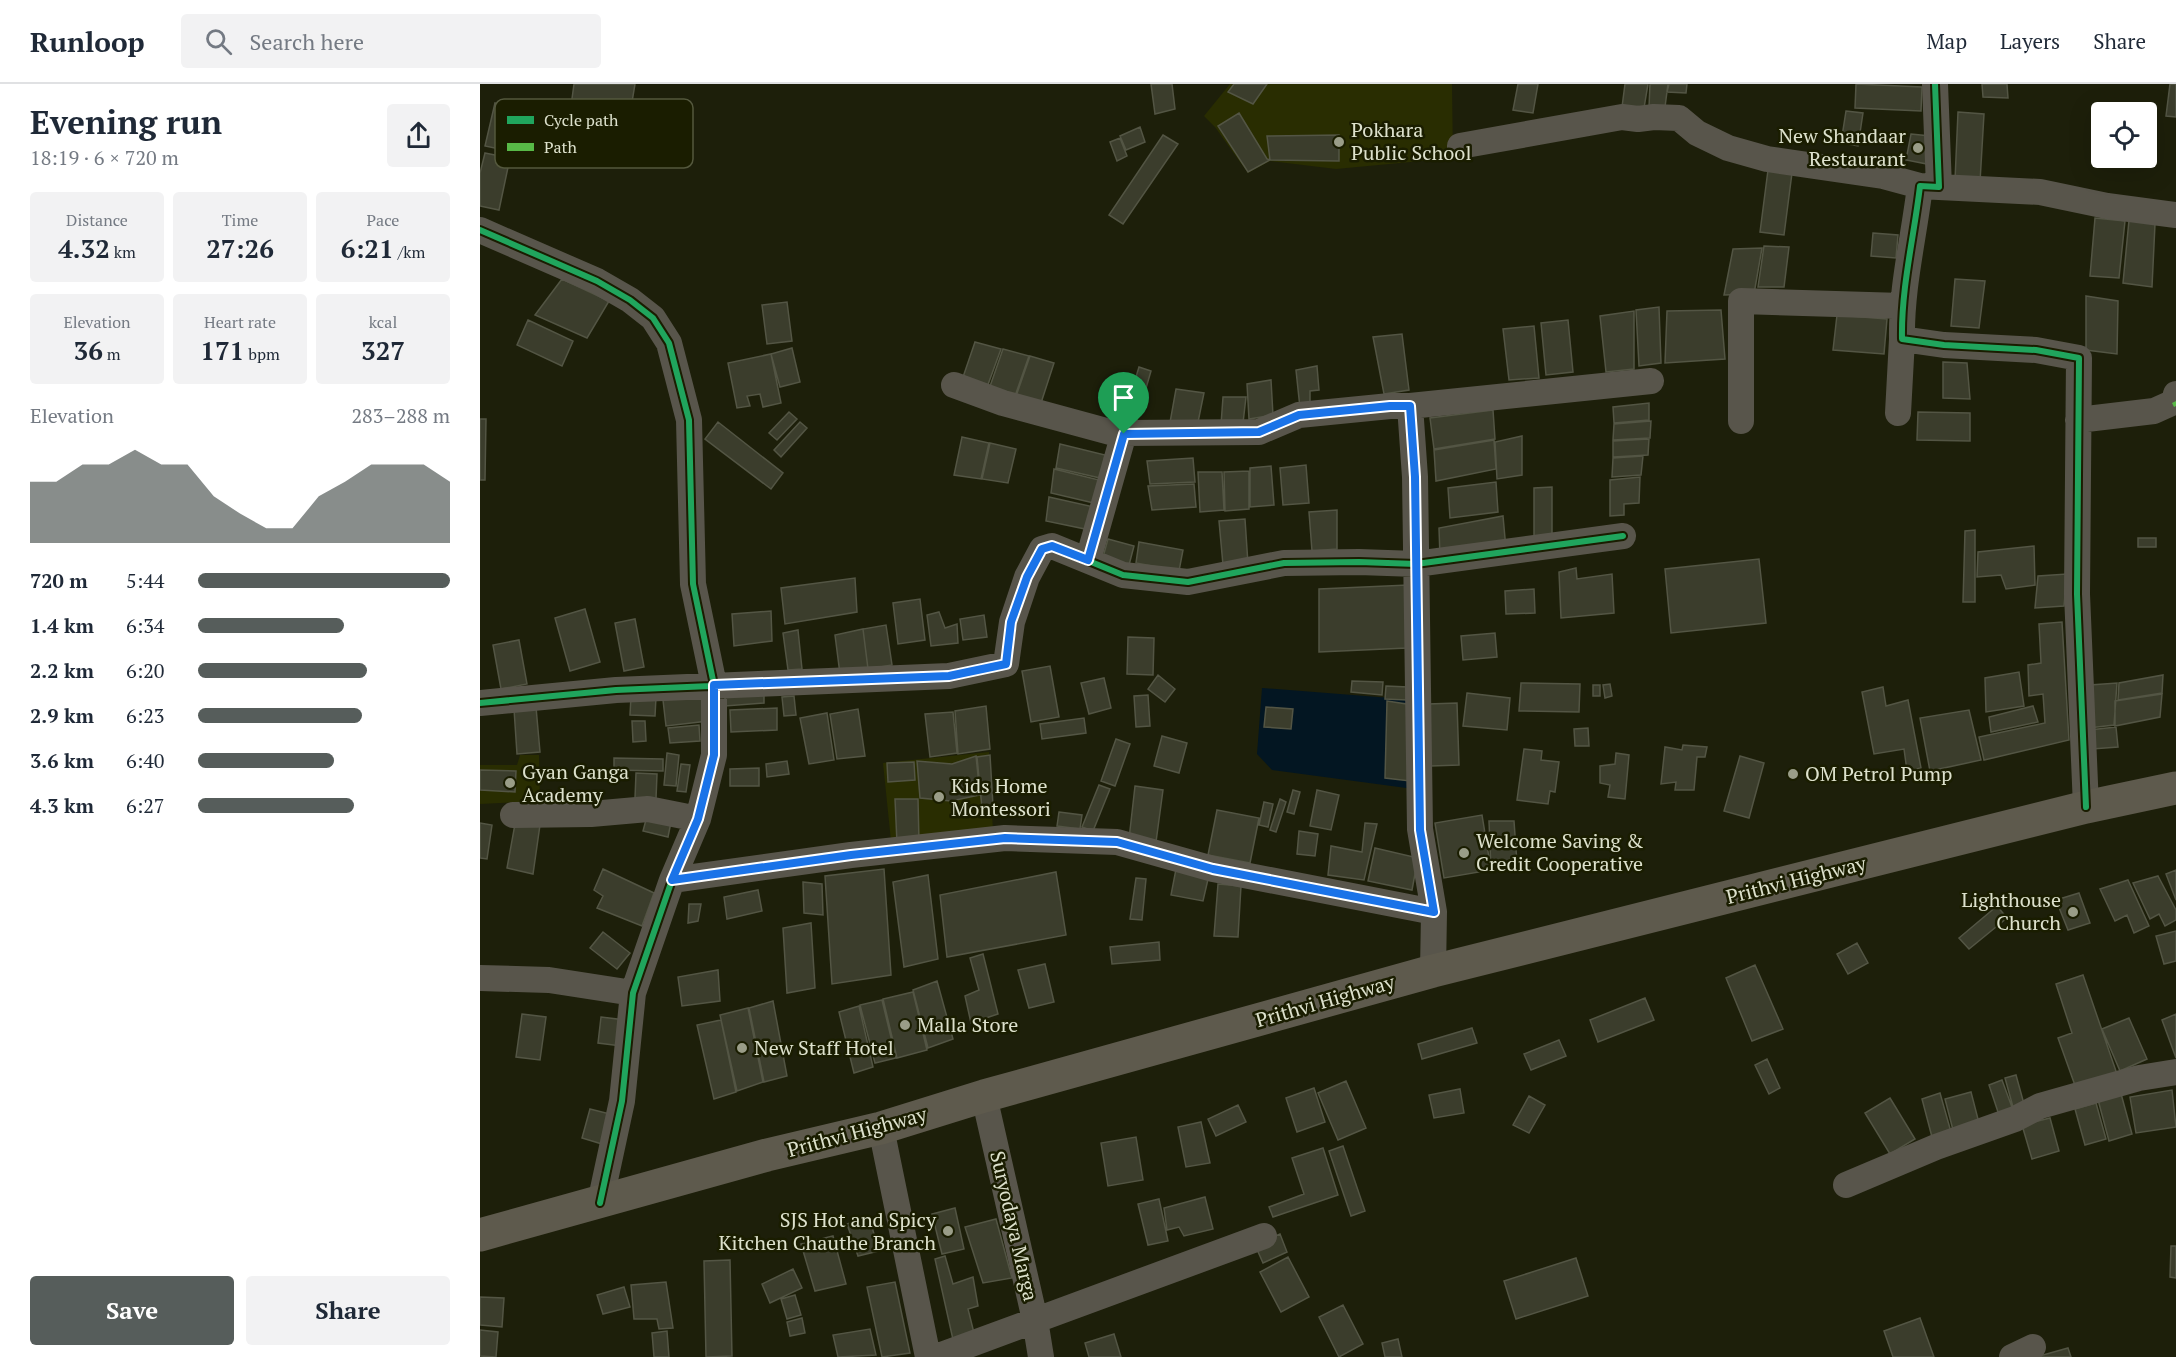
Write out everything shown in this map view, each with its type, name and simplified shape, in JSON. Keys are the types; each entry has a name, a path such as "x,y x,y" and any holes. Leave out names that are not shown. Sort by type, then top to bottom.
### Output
{"highway":[{"name":"Prithvi Highway","path":"480,1235 767,1155 881,1128 984,1096 1433,971 2086,807 2176,788"}],"street":[{"path":"1898,413 1902,306 1913,246 1930,187 1935,84"},
{"path":"1460,146 1622,117 1638,120 1654,117 1679,118 1697,133 1738,151 1767,159 1883,176 1930,187 2040,192 2107,206 2176,215"},
{"path":"480,230 597,281 630,300 653,318 669,343 689,420 693,584 714,685 714,755 698,819 672,880 633,993 622,1101 600,1203"},
{"path":"1741,421 1741,301 1902,306"},
{"path":"1902,339 1944,345 2036,350 2079,358 2077,594 2086,807"},
{"path":"954,385 1003,403 1124,434 1259,432 1299,415 1651,381"},
{"path":"2078,420 2154,411 2174,402 2176,394"},
{"path":"1410,406 1415,477 1420,830 1434,912 1433,971"},
{"path":"1088,560 1124,434"},
{"path":"480,703 616,690 949,676 1006,664 1011,622 1027,577 1042,549 1052,546 1123,574 1188,582 1284,563 1416,564 1623,536"},
{"path":"513,815 591,814 648,809 698,819"},
{"path":"672,880 851,855 1005,838 1117,842 1213,869 1434,912"},
{"path":"480,978 549,980 633,993"},
{"path":"1846,1185 1936,1147 2015,1119 2040,1106 2139,1078 2176,1072"},
{"name":"Suryodaya Marga","path":"984,1096 1035,1320 1041,1357"},
{"path":"881,1128 928,1357"},
{"path":"936,1357 1264,1236"}],"shaded area":[{"name":"Pokhara Public School","path":"1230,84 1452,84 1453,158 1336,169 1270,161 1248,173 1215,127 1204,116"},
{"name":"Kids Home Montessori","path":"989,752 993,832 891,841 883,763"},
{"name":"Gyan Ganga Academy","path":"520,755 539,755 540,801 480,804 480,765 517,765"}],"water":[{"path":"1262,688 1416,700 1414,789 1272,770 1257,754"}],"building":[{"path":"574,84 635,84 632,99 572,99"},
{"path":"1151,84 1172,84 1175,109 1155,114"},
{"path":"1234,84 1267,84 1253,104 1228,92"},
{"path":"1518,84 1538,84 1533,113 1513,110"},
{"path":"1625,84 1648,84 1644,108 1622,107"},
{"path":"1650,84 1668,84 1665,107 1649,107"},
{"path":"1669,84 1687,84 1686,93 1667,92"},
{"path":"1856,84 1922,87 1921,111 1855,108"},
{"path":"1982,84 2007,84 2008,98 1983,97"},
{"path":"2170,84 2176,84 2176,117 2166,116"},
{"path":"495,103 495,148 485,146"},
{"path":"1846,111 1863,113 1858,146 1841,143"},
{"path":"1958,112 1984,114 1980,182 1955,180"},
{"path":"1239,113 1267,159 1270,160 1248,172 1218,126"},
{"path":"1140,127 1145,142 1126,150 1120,136"},
{"name":"New Shandaar Restaurant","path":"1911,134 1930,136 1927,164 1906,160"},
{"path":"1163,135 1178,144 1123,224 1109,215"},
{"path":"1339,135 1339,161 1270,160 1267,136"},
{"path":"1120,138 1127,156 1117,161 1110,142"},
{"path":"485,153 495,155 495,168 508,168 499,210 480,206 480,173"},
{"path":"1768,170 1792,173 1784,235 1760,232"},
{"path":"2095,218 2125,221 2119,278 2090,276"},
{"path":"2129,220 2155,224 2152,287 2123,283"},
{"path":"1873,233 1898,235 1896,258 1871,256"},
{"path":"1764,246 1789,247 1784,287 1758,287"},
{"path":"1762,248 1754,294 1724,295 1733,249"},
{"path":"562,279 609,301 587,338 535,315"},
{"path":"1955,279 1985,281 1979,328 1951,326"},
{"path":"2086,296 2118,301 2117,354 2086,350"},
{"path":"787,302 792,341 767,344 762,305"},
{"path":"1659,307 1661,363 1639,366 1636,310"},
{"path":"1721,310 1725,359 1665,363 1667,311"},
{"path":"1634,311 1634,369 1606,372 1600,316"},
{"path":"1837,315 1887,319 1884,354 1833,350"},
{"path":"528,320 573,341 562,366 517,345"},
{"path":"1568,320 1573,372 1546,375 1541,323"},
{"path":"1534,326 1539,378 1509,380 1503,329"},
{"path":"1402,334 1409,390 1384,394 1373,337"},
{"path":"975,342 1001,349 986,390 961,383"},
{"path":"792,348 800,382 780,387 771,354"},
{"path":"1003,349 1029,356 1014,399 988,392"},
{"path":"771,354 781,403 763,407 760,394 747,396 750,406 737,408 728,363"},
{"path":"1030,356 1054,363 1040,406 1015,399"},
{"path":"1943,362 1967,363 1970,399 1943,398"},
{"path":"1317,366 1319,390 1310,391 1310,407 1300,408 1296,370"},
{"path":"1139,367 1151,371 1135,426 1122,423"},
{"path":"1271,380 1273,415 1249,419 1247,384"},
{"path":"1176,389 1204,393 1197,427 1169,428"},
{"path":"1223,397 1246,397 1243,423 1221,425"},
{"path":"1649,403 1649,420 1614,423 1613,407"},
{"path":"1493,410 1495,439 1434,449 1430,418"},
{"path":"789,412 797,419 777,440 769,433"},
{"path":"1918,412 1970,413 1970,441 1917,440"},
{"path":"480,419 486,419 485,480 480,480"},
{"path":"1651,421 1650,438 1613,440 1614,424"},
{"path":"718,422 783,473 771,489 705,439"},
{"path":"800,422 807,428 781,457 774,450"},
{"path":"1522,436 1522,475 1497,479 1495,442"},
{"path":"962,437 989,443 981,479 954,475"},
{"path":"1649,439 1648,455 1613,457 1613,441"},
{"path":"1494,440 1496,469 1436,481 1434,450"},
{"path":"990,443 1016,449 1008,483 982,479"},
{"path":"1060,444 1105,455 1100,478 1056,468"},
{"path":"1643,456 1641,475 1612,477 1613,458"},
{"path":"1193,458 1195,482 1150,484 1147,461"},
{"path":"1306,465 1309,503 1283,505 1280,468"},
{"path":"1271,466 1274,505 1250,507 1250,468"},
{"path":"1054,469 1099,480 1094,503 1051,493"},
{"path":"1249,471 1249,509 1225,511 1224,472"},
{"path":"1198,472 1222,472 1224,510 1200,512"},
{"path":"1640,477 1639,503 1624,504 1624,515 1610,516 1610,480"},
{"path":"1496,482 1498,512 1450,518 1448,488"},
{"path":"1194,484 1196,507 1152,510 1148,486"},
{"path":"1552,487 1552,537 1534,539 1534,488"},
{"path":"1049,497 1094,507 1090,530 1046,521"},
{"path":"1337,510 1337,549 1312,551 1309,512"},
{"path":"1503,516 1506,549 1440,557 1439,528"},
{"path":"1245,519 1248,564 1223,565 1219,521"},
{"path":"1975,530 1975,602 1963,602 1965,531"},
{"path":"2138,538 2156,538 2156,547 2138,547"},
{"path":"1108,539 1134,546 1129,565 1103,557"},
{"path":"1139,542 1183,550 1179,571 1136,563"},
{"path":"2034,546 2035,585 2006,589 2001,575 1977,577 1978,552"},
{"path":"1759,559 1766,623 1671,633 1665,569"},
{"path":"1576,568 1577,579 1612,574 1614,613 1561,618 1559,572"},
{"path":"2067,574 2064,606 2035,608 2038,576"},
{"path":"855,578 857,612 785,624 781,588"},
{"path":"1408,585 1407,648 1319,652 1319,589"},
{"path":"1534,589 1535,613 1506,614 1505,591"},
{"path":"920,599 925,640 898,644 893,603"},
{"path":"585,609 600,662 570,671 555,618"},
{"path":"771,611 772,641 734,646 732,614"},
{"path":"939,612 945,628 957,624 958,643 931,646 927,615"},
{"path":"984,615 987,637 963,640 960,619"},
{"path":"635,619 644,667 624,671 615,623"},
{"path":"2062,622 2069,740 1984,760 1979,737 2045,723 2043,694 2029,696 2028,665 2041,663 2039,624"},
{"path":"886,625 892,665 868,669 863,629"},
{"path":"863,629 868,669 840,674 835,635"},
{"path":"798,630 802,669 788,670 783,633"},
{"path":"1495,633 1497,657 1463,660 1461,636"},
{"path":"1128,637 1154,638 1153,675 1127,674"},
{"path":"519,640 527,684 501,689 493,645"},
{"path":"1050,666 1059,717 1031,722 1022,671"},
{"path":"2019,672 2024,706 1986,712 1985,678"},
{"path":"1158,675 1175,689 1165,702 1148,689"},
{"path":"2163,675 2162,693 2118,700 2119,683"},
{"path":"1104,678 1111,708 1089,714 1081,683"},
{"path":"1352,681 1383,682 1382,695 1351,692"},
{"path":"1521,683 1580,684 1579,712 1519,711"},
{"path":"2117,683 2114,725 2089,728 2090,685"},
{"path":"1610,684 1612,696 1605,698 1603,685"},
{"path":"1593,685 1600,685 1600,696 1593,696"},
{"path":"1386,686 1408,687 1407,700 1385,699"},
{"path":"764,687 764,703 725,706 725,689"},
{"path":"1883,687 1886,706 1908,700 1921,768 1907,771 1904,749 1874,754 1862,692"},
{"path":"1467,693 1510,698 1507,730 1463,726"},
{"path":"2162,694 2160,717 2115,726 2115,701"},
{"path":"1148,695 1150,726 1136,727 1134,696"},
{"path":"631,696 656,697 655,716 630,715"},
{"path":"705,696 708,721 666,726 663,700"},
{"path":"794,696 796,715 784,716 782,697"},
{"path":"1387,701 1413,705 1410,781 1385,778"},
{"path":"1457,703 1459,765 1431,766 1428,704"},
{"path":"986,706 990,749 958,754 955,711"},
{"path":"2033,706 2038,722 1991,732 1989,717"},
{"path":"536,707 540,752 517,754 514,709"},
{"path":"1266,707 1293,709 1291,729 1264,727"},
{"path":"777,708 777,730 731,732 730,710"},
{"path":"858,709 865,756 837,759 830,714"},
{"path":"1969,710 1981,760 1930,771 1920,718"},
{"path":"953,712 957,753 930,757 925,714"},
{"path":"827,713 834,760 809,764 800,718"},
{"path":"1084,718 1086,733 1042,739 1040,724"},
{"path":"632,721 645,721 646,741 633,742"},
{"path":"699,725 700,741 670,743 668,728"},
{"path":"2116,727 2118,747 2092,749 2089,730"},
{"path":"1588,728 1589,746 1575,746 1574,729"},
{"path":"1162,736 1187,743 1179,773 1154,766"},
{"path":"1116,739 1130,744 1115,786 1101,781"},
{"path":"1683,745 1707,747 1705,757 1697,757 1694,790 1675,790 1676,782 1661,784 1665,747 1682,750"},
{"path":"1524,749 1542,751 1541,760 1559,762 1555,792 1550,791 1548,804 1517,800"},
{"path":"667,753 679,755 676,786 664,785"},
{"path":"1616,753 1629,755 1625,799 1608,797 1610,785 1600,783 1600,766 1615,764"},
{"path":"990,755 993,806 982,808 977,757"},
{"path":"976,756 980,795 951,801 920,798 917,761 952,764"},
{"path":"1740,756 1764,763 1749,818 1724,811"},
{"path":"614,758 663,759 663,771 614,770"},
{"path":"787,761 789,774 767,777 766,764"},
{"path":"914,762 915,780 888,782 887,763"},
{"path":"681,764 690,765 686,792 677,791"},
{"path":"759,768 759,786 730,786 730,769"},
{"path":"480,770 516,771 515,792 480,790"},
{"path":"636,773 657,774 656,799 635,798"},
{"path":"1099,785 1110,789 1093,831 1082,827"},
{"path":"1135,786 1163,790 1156,842 1129,839"},
{"path":"1293,790 1300,792 1294,814 1287,812"},
{"path":"1317,790 1339,795 1331,830 1310,826"},
{"path":"895,799 918,799 919,841 897,843"},
{"path":"1280,799 1286,802 1276,832 1270,830"},
{"path":"1264,802 1273,804 1268,827 1259,825"},
{"path":"1217,810 1259,818 1250,863 1208,855"},
{"path":"1059,812 1082,815 1080,829 1057,826"},
{"path":"1482,815 1491,870 1444,878 1435,823"},
{"path":"647,816 671,822 668,837 643,831"},
{"path":"1489,821 1514,821 1517,863 1491,870"},
{"path":"480,823 492,825 487,859 480,858"},
{"path":"1365,823 1377,824 1364,880 1328,875 1331,846 1362,852"},
{"path":"515,824 540,825 533,874 507,868"},
{"path":"1299,831 1318,834 1315,856 1297,854"},
{"path":"1375,848 1418,858 1412,890 1368,881"},
{"path":"603,869 654,893 642,926 597,908 603,896 594,890"},
{"path":"884,869 891,975 832,984 825,876"},
{"path":"1176,869 1209,875 1203,901 1171,895"},
{"path":"2176,870 2176,900 2166,874"},
{"path":"1056,872 1066,935 947,957 940,895"},
{"path":"928,875 938,959 904,967 893,882"},
{"path":"2158,876 2176,910 2176,920 2165,926 2159,914 2150,919 2133,883"},
{"path":"1136,878 1146,879 1142,920 1130,919"},
{"path":"2128,880 2149,926 2134,933 2127,915 2115,921 2100,889"},
{"path":"803,882 822,884 823,915 804,913"},
{"path":"1218,884 1241,886 1238,937 1214,936"},
{"path":"758,890 762,911 727,919 724,897"},
{"name":"Lighthouse Church","path":"2079,893 2090,923 2068,930 2056,900"},
{"path":"689,904 701,904 698,921 688,923"},
{"path":"1997,906 2007,918 1969,949 1959,938"},
{"path":"811,923 815,988 787,993 783,928"},
{"path":"2176,931 2176,961 2164,964 2156,936"},
{"path":"603,932 630,953 617,969 590,948"},
{"path":"1159,942 1160,960 1112,964 1110,947"},
{"path":"1857,943 1868,963 1848,974 1837,954"},
{"path":"983,954 998,1014 971,1023 965,996 979,990 970,958"},
{"path":"1045,964 1054,1002 1029,1008 1018,970"},
{"path":"1755,965 1783,1029 1752,1041 1726,978"},
{"path":"718,970 720,1001 682,1006 678,977"},
{"path":"2083,975 2118,1077 2077,1091 2058,1038 2072,1033 2056,984"},
{"path":"937,981 953,1039 928,1048 913,990"},
{"name":"Malla Store","path":"913,992 927,1050 897,1058 883,999"},
{"path":"1645,998 1654,1020 1598,1042 1590,1020"},
{"path":"882,1000 896,1058 875,1063 860,1005"},
{"path":"773,1001 787,1076 764,1082 749,1008"},
{"path":"859,1006 873,1067 854,1073 839,1012"},
{"name":"New Staff Hotel","path":"748,1008 763,1082 737,1091 720,1015"},
{"path":"522,1014 546,1017 540,1060 516,1057"},
{"path":"2176,1014 2176,1058 2162,1020"},
{"path":"601,1017 625,1020 621,1046 598,1043"},
{"path":"2129,1018 2147,1059 2120,1071 2102,1029"},
{"path":"721,1020 736,1092 714,1099 697,1025"},
{"path":"1472,1028 1477,1043 1422,1059 1418,1044"},
{"path":"1559,1040 1566,1056 1531,1070 1524,1054"},
{"path":"1767,1059 1780,1088 1769,1094 1755,1065"},
{"path":"2016,1075 2024,1104 2013,1107 2005,1078"},
{"path":"2002,1080 2013,1110 1999,1115 1989,1085"},
{"path":"1346,1081 1366,1128 1338,1140 1318,1093"},
{"path":"1314,1088 1325,1122 1297,1132 1286,1098"},
{"path":"1460,1089 1464,1113 1434,1118 1429,1095"},
{"path":"2120,1090 2132,1134 2109,1141 2097,1096"},
{"path":"2172,1090 2176,1127 2136,1133 2130,1097"},
{"path":"1971,1092 1979,1123 1953,1130 1945,1099"},
{"path":"1940,1093 1951,1132 1932,1137 1922,1099"},
{"path":"1529,1096 1545,1105 1529,1133 1513,1125"},
{"path":"1890,1098 1915,1139 1890,1154 1865,1113"},
{"path":"2096,1103 2106,1139 2085,1145 2075,1109"},
{"path":"1238,1105 1246,1122 1216,1136 1208,1119"},
{"path":"590,1109 610,1114 602,1144 582,1138"},
{"path":"2050,1118 2059,1151 2032,1159 2022,1125"},
{"path":"1201,1122 1210,1163 1186,1167 1178,1127"},
{"path":"1136,1137 1143,1180 1108,1186 1101,1143"},
{"path":"1343,1146 1365,1211 1351,1216 1329,1151"},
{"path":"1323,1148 1338,1195 1273,1217 1269,1207 1304,1194 1292,1158"},
{"path":"1205,1197 1213,1229 1184,1236 1179,1227 1167,1230 1164,1208"},
{"path":"1159,1199 1168,1241 1148,1245 1138,1204"},
{"name":"SJS Hot and Spicy Kitchen Chauthe Branch","path":"955,1208 964,1249 942,1254 932,1214"},
{"path":"869,1217 879,1251 858,1256 847,1224"},
{"path":"996,1219 1012,1278 983,1283 965,1227"},
{"path":"1280,1234 1287,1252 1263,1263 1255,1245"},
{"path":"833,1236 846,1284 815,1291 801,1244"},
{"path":"2171,1246 2176,1246 2176,1278 2170,1277"},
{"path":"945,1256 953,1284 973,1277 978,1306 968,1309 975,1337 954,1344 935,1259"},
{"path":"1288,1257 1309,1297 1281,1312 1260,1272"},
{"path":"1576,1258 1588,1296 1516,1319 1504,1281"},
{"path":"730,1260 732,1356 706,1357 704,1261"},
{"path":"793,1269 802,1288 770,1303 762,1284"},
{"path":"666,1282 673,1328 659,1329 657,1319 634,1319 631,1285"},
{"path":"895,1282 910,1353 882,1357 867,1287"},
{"path":"624,1287 630,1307 603,1314 597,1295"},
{"path":"795,1295 801,1315 787,1319 781,1299"},
{"path":"480,1297 504,1298 502,1327 480,1325"},
{"path":"1343,1305 1363,1344 1339,1357 1319,1317"},
{"path":"802,1318 805,1333 790,1336 787,1322"},
{"path":"1920,1318 1934,1357 1893,1357 1884,1331"},
{"path":"870,1329 876,1355 838,1357 833,1335"},
{"path":"480,1330 498,1332 496,1357 480,1356"},
{"path":"667,1331 669,1357 654,1357 652,1333"},
{"path":"1114,1334 1121,1357 1089,1357 1085,1343"},
{"path":"1398,1339 1402,1357 1385,1357 1382,1343"},
{"path":"2068,1348 2071,1357 2036,1357"}],"marked path":[{"path":"2174,402 2176,406"}],"cycle path":[{"path":"1935,84 1939,187 1920,186 1906,282 1902,339 1944,345 2036,350 2079,358 2077,594 2086,807"},
{"path":"480,230 597,281 630,300 653,318 669,343 689,420 693,584 714,685 714,755 698,819 672,880 633,993 622,1101 600,1203"},
{"path":"480,703 616,690 949,676 1006,664 1012,622 1027,577 1042,549 1052,546 1123,575 1188,582 1284,563 1416,564 1623,536"}],"place":[{"name":"Pokhara Public School","path":"1339,142"},
{"name":"New Shandaar Restaurant","path":"1918,148"},
{"name":"OM Petrol Pump","path":"1793,774"},
{"name":"Gyan Ganga Academy","path":"510,783"},
{"name":"Kids Home Montessori","path":"939,797"},
{"name":"Welcome Saving & Credit Cooperative","path":"1464,853"},
{"name":"Lighthouse Church","path":"2073,912"},
{"name":"Malla Store","path":"905,1025"},
{"name":"New Staff Hotel","path":"742,1048"},
{"name":"SJS Hot and Spicy Kitchen Chauthe Branch","path":"948,1231"}],"route":[{"path":"1410,406 1415,477 1420,830 1434,912 1213,869 1117,842 1005,838 851,855 672,880 698,819 714,755 714,685 949,676 1006,664 1011,622 1027,577 1042,549 1052,546 1088,560 1124,434 1259,432 1299,415 1410,406"}]}
